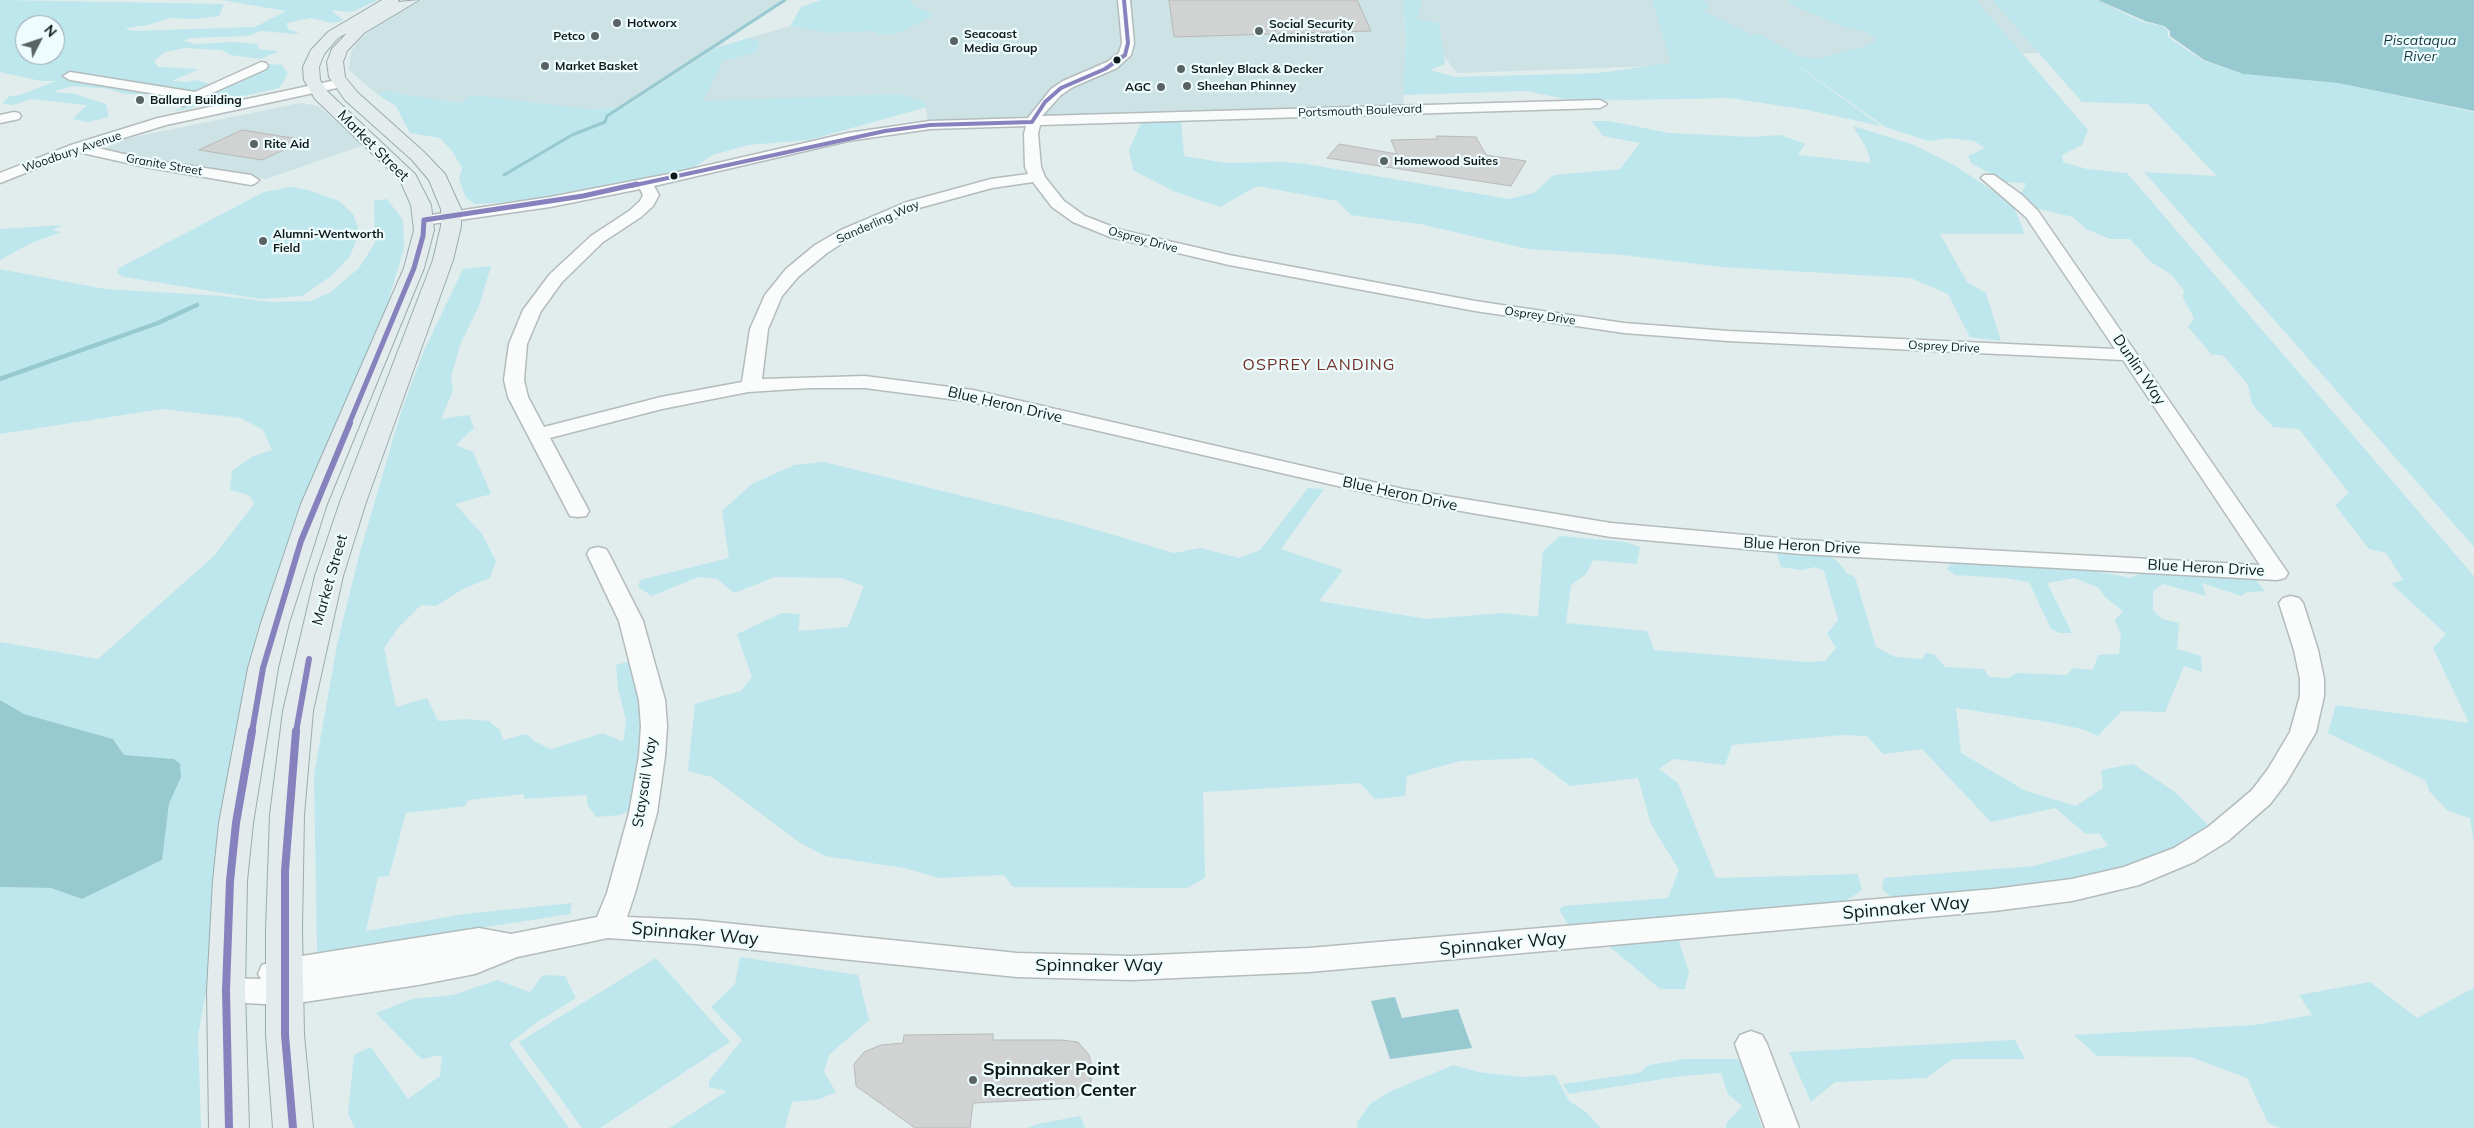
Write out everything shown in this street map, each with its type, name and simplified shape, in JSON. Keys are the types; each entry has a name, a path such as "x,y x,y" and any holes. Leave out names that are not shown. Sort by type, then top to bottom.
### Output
{"main road":[{"path":"318,92 312,80 312,67 317,53 325,41 351,22 392,0"},
{"path":"344,87 335,73 334,62 345,42 369,23 412,0"},
{"name":"Market Street","path":"229,1128 226,990 230,882 236,823 264,668 275,622 311,514 414,268 438,223 445,192 432,170 344,87"},
{"name":"Market Street","path":"293,1128 284,982 288,806 298,711 329,576 341,537 443,260 438,223 402,171 318,92"}],"street":[{"path":"1032,122 1045,102 1061,88 1105,69 1125,55 1128,43 1124,0"},
{"path":"163,122 159,115 160,112 261,66"},
{"path":"70,76 197,96"},
{"name":"Woodbury Avenue","path":"0,178 76,148 163,122 344,87"},
{"name":"Woodbury Avenue","path":"144,128 197,121 318,92"},
{"name":"Portsmouth Boulevard","path":"438,223 550,202 648,188 840,145 958,125 1032,122 1072,124 1120,119 1600,104"},
{"name":"Osprey Drive","path":"1032,122 1031,156 1037,177 1048,194 1069,213 1090,224 1130,239 1228,260 1499,310 1673,333 2128,355"},
{"name":"Granite Street","path":"76,148 145,163 251,180"},
{"path":"0,163 24,168"},
{"name":"Sanderling Way","path":"748,386 754,379 760,329 774,295 792,274 821,249 847,233 913,205 975,187 1037,177"},
{"name":"Dunlin Way","path":"1989,178 2016,198 2032,214 2277,572"},
{"path":"578,511 518,397 514,380 518,344 524,327 544,293 569,264 597,239 643,208 650,198 648,188"},
{"name":"Blue Heron Drive","path":"537,434 630,410 748,386 837,381 930,389 973,396 1402,495 1458,506 1611,530 1800,547 2277,572"},
{"name":"Staysail Way","path":"598,554 631,621 652,700 654,726 652,756 643,813 621,893 608,927"},
{"name":"Spinnaker Way","path":"226,990 284,982 418,974 474,962 511,946 608,927 696,932 1016,965 1131,968 1319,960 1994,900 2072,890 2129,876 2184,855 2218,834 2261,797 2277,776 2303,732 2312,696 2312,679 2306,650 2291,603"},
{"path":"1751,1044 1782,1128"}],"shaded area":[{"path":"0,0 224,4 219,16 195,19 170,18 148,25 125,28 132,31 255,27 286,11 222,0 378,0 352,12 331,10 343,20 333,23 311,18 286,23 289,30 299,32 295,34 261,31 248,36 191,38 183,41 196,44 232,42 258,44 258,49 279,51 261,59 231,55 221,50 185,48 165,52 154,61 158,67 199,69 172,81 187,82 195,80 214,85 184,99 158,101 165,97 151,94 124,94 109,89 72,86 53,92 75,94 106,104 109,117 88,122 73,119 87,105 31,99 13,105 4,104 3,102 10,96 20,95 56,81 41,81 0,72"},
{"path":"422,0 783,0 718,47 624,108 589,109 461,103 402,94 390,90 377,94 349,70 351,52 360,39 374,27"},
{"path":"821,0 909,0 915,6 935,15 896,34 878,34 874,31 829,33 790,26 801,7"},
{"path":"909,0 1403,0 1406,39 1403,107 1199,114 1059,115 928,123 925,102 702,101 723,61 755,53 760,41 749,38 790,26 829,33 874,31 935,15 915,6"},
{"path":"1403,0 1422,0 1417,19 1439,23 1445,64 1430,70 1455,77 1598,73 1671,63 1652,0 1702,0 1710,5 1704,11 1752,35 1760,34 1798,56 1816,59 1866,46 1877,40 1865,31 1847,28 1789,4 1790,0 1976,0 2088,130 2082,145 2062,155 2063,162 2087,169 2127,173 2474,576 2474,843 2470,818 2448,811 2430,792 2425,780 2328,733 2336,705 2469,723 2433,648 2446,634 2397,589 2392,583 2403,580 2386,553 2369,549 2335,505 2349,493 2299,429 2273,427 2252,404 2248,385 2224,356 2211,354 2188,327 2194,318 2183,298 2184,291 2172,275 2151,262 2130,239 2110,239 2086,229 2073,217 2035,208 2021,194 2026,183 2005,182 1971,163 1968,156 1985,148 1974,141 1950,138 1929,141 1885,127 1755,35 1881,126 1808,110 1730,98 1574,101 1527,91 1403,95 1406,39"},
{"path":"1417,0 2101,0 2183,48 1457,73 1414,18"},
{"path":"1992,0 2095,0 2143,22 2162,26 2168,31 2168,37 2202,60 2242,74 2338,83 2474,112 2474,547 2144,172 2217,176 2148,104 2082,102"},
{"path":"749,38 760,41 755,53 723,61 703,101 900,94 925,102 927,107 809,140 748,145 713,155 689,170 527,201 475,204 466,198 459,179 462,168 452,151 440,138 410,133 396,106 377,94 390,90 402,94 461,103 471,95 589,109 624,108 718,47"},
{"path":"270,64 282,65 288,74 279,88 172,112 250,76"},
{"path":"301,103 318,106 364,145 266,179 109,152 106,149 111,144 129,138"},
{"path":"1181,121 1184,156 1226,163 1284,162 1306,164 1509,199 1534,193 1554,175 1620,169 1640,143 1603,136 1592,121 1609,121 1669,133 1752,137 1781,135 1805,144 1798,155 1871,163 1867,149 1853,126 1914,145 1954,165 2012,203 2025,234 1940,234 1967,282 1986,293 2001,341 1970,337 1948,294 1911,278 1722,267 1623,255 1528,249 1420,224 1351,215 1337,201 1257,186 1220,207 1173,191 1133,170 1129,150 1141,123"},
{"name":"Alumni-Wentworth Field","path":"291,187 308,190 339,201 353,214 358,228 358,236 350,256 331,276 302,296 261,299 124,277 117,273 119,268 264,192"},
{"path":"387,199 403,220 404,248 388,302 303,503 257,632 230,769 212,959 198,1035 201,1128 0,1128 0,887 51,888 82,899 162,860 169,804 181,777 174,759 124,755 113,739 24,714 0,700 0,642 98,659 214,556 254,504 249,495 230,490 232,471 253,456 272,450 263,430 241,418 162,409 0,434 0,269 105,289 223,296 270,302 311,301 331,292 359,268 375,243 374,201"},
{"path":"63,225 52,230 61,232 29,244 0,260 0,229"},
{"path":"491,266 479,306 460,345 451,377 453,391 441,419 469,415 474,428 456,445 473,452 491,494 455,504 482,534 496,561 490,578 463,589 436,606 421,605 398,628 384,648 396,707 427,698 438,721 467,719 489,721 500,730 503,740 526,734 536,742 551,749 603,733 623,742 626,721 618,688 616,665 631,661 638,694 641,734 633,809 620,815 596,817 587,804 587,795 524,799 524,794 468,800 466,806 406,813 389,876 378,877 366,931 465,914 572,903 570,914 317,953 314,775 337,645 360,552 401,412 423,353 463,269"},
{"path":"824,462 1073,523 1174,553 1201,548 1239,558 1260,550 1308,488 1324,489 1281,549 1343,570 1319,601 1427,619 1503,613 1538,617 1543,551 1560,536 1626,542 1640,547 1637,564 1593,560 1586,574 1571,585 1566,623 1647,631 1654,650 1808,662 1825,661 1836,648 1827,634 1838,620 1824,571 1816,567 1801,570 1781,567 1777,554 1826,554 1835,559 1846,573 1855,577 1876,647 1895,657 1922,659 1926,653 1934,654 1945,667 1984,669 1989,677 2008,678 2016,673 2067,675 2073,668 2093,670 2098,655 2119,654 2121,634 2115,620 2123,611 2105,597 2099,588 2075,578 2047,583 2072,633 2060,633 2051,629 2029,582 2004,578 1955,575 1947,569 1952,562 2074,567 2131,578 2144,572 2236,578 2256,580 2265,591 2247,592 2241,596 2202,583 2206,596 2163,584 2153,591 2153,610 2162,619 2179,623 2177,649 2201,656 2202,672 2184,666 2165,712 2122,711 2098,736 2082,729 2048,722 1956,708 1961,753 2026,791 2076,806 2103,788 2101,770 2133,764 2175,792 2208,825 2195,838 2177,849 2122,871 1895,900 1882,889 1884,878 2034,866 2108,846 2099,833 2086,834 2055,808 1991,822 1922,749 1883,754 1867,736 1843,735 1732,745 1725,765 1673,759 1659,769 1678,783 1716,878 1858,874 1862,890 1838,906 1674,927 1689,972 1685,989 1660,989 1610,947 1600,933 1569,926 1559,910 1563,906 1668,898 1679,870 1651,824 1638,778 1570,786 1533,758 1460,761 1407,776 1405,796 1375,799 1360,783 1203,792 1205,878 1187,888 1013,887 1004,875 940,878 904,868 825,856 799,842 712,777 688,771 695,704 741,691 752,677 737,634 782,613 800,614 798,631 848,627 864,586 841,578 775,577 734,593 717,579 698,577 652,596 638,587 640,580 729,558 722,511 752,484 794,465"},
{"path":"740,957 858,975 869,1020 829,1055 824,1072 836,1092 820,1099 792,1102 785,1128 669,1128 727,1091 709,1087 709,1081 742,1040 711,1007 735,984"},
{"path":"656,958 730,1042 600,1128 582,1128 519,1042"},
{"path":"543,975 565,976 576,998 536,1023 509,1044 569,1128 355,1128 348,1114 354,1055 371,1047 408,1099 440,1076 442,1055 421,1059 376,1013 412,999 453,995 497,980 530,992"},
{"path":"2370,982 2417,1018 2474,988 2474,1128 2280,1128 2268,1123 2247,1078 2191,1057 2097,1056 2074,1035 2254,1025 2312,1015 2299,995"},
{"path":"2015,1040 2025,1059 1953,1059 1926,1078 1835,1082 1811,1102 1789,1052"},
{"path":"1685,1059 1740,1059 1762,1128 1726,1128 1726,1124 1742,1106 1728,1094 1721,1073 1682,1076 1569,1094 1563,1084 1639,1073 1649,1065"},
{"path":"1453,1065 1479,1072 1521,1077 1555,1075 1569,1101 1586,1112 1601,1128 1357,1128 1358,1121 1370,1104 1389,1092"},
{"path":"1080,1116 1085,1128 1027,1128 1038,1124"}],"water":[{"name":"Piscataqua River","path":"2098,0 2474,0 2474,111 2338,83 2243,74 2204,60 2170,36 2170,31 2164,26 2145,21"},
{"path":"0,700 24,714 113,739 124,755 174,759 180,764 181,777 169,804 162,860 82,899 51,888 0,887"},
{"path":"1395,997 1402,1018 1458,1009 1472,1048 1390,1059 1371,1001"}],"building":[{"path":"1169,0 1357,0 1371,31 1174,37"},
{"name":"Rite Aid","path":"242,130 305,140 262,160 199,150"},
{"name":"Homewood Suites","path":"1437,136 1476,137 1486,155 1526,161 1511,186 1327,158 1339,144 1397,154 1391,140 1437,139"},
{"name":"Spinnaker Point Recreation Center","path":"993,1034 993,1040 1061,1040 1078,1042 1089,1055 1092,1067 1091,1082 1076,1098 973,1103 970,1128 915,1128 856,1086 854,1064 864,1052 881,1045 903,1043 904,1035"}],"waterway":[{"path":"504,175 572,135 605,122 607,116 785,0"},
{"path":"0,379 158,323 197,305"}],"transit line":[{"path":"1032,122 1045,102 1061,88 1105,69 1125,55 1128,43 1124,0"},
{"path":"229,1128 226,990 230,881 236,823 263,668 301,541 414,268 423,236 424,220 583,196 885,131 930,125 1032,122"},
{"path":"293,1128 285,1035 285,871 292,761 298,711 309,659"}],"place":[{"name":"Hotworx","path":"617,23"},
{"name":"Social Security Administration","path":"1259,31"},
{"name":"Petco","path":"595,36"},
{"name":"Seacoast Media Group","path":"954,41"},
{"name":"Market Basket","path":"545,66"},
{"name":"Stanley Black & Decker","path":"1181,69"},
{"name":"Sheehan Phinney","path":"1187,86"},
{"name":"AGC","path":"1161,87"},
{"name":"Ballard Building","path":"140,100"},
{"name":"Rite Aid","path":"254,144"},
{"name":"Homewood Suites","path":"1384,161"},
{"name":"Alumni-Wentworth Field","path":"263,241"},
{"name":"Spinnaker Point Recreation Center","path":"973,1080"}],"district":[{"name":"OSPREY LANDING","path":"1319,365"}]}
